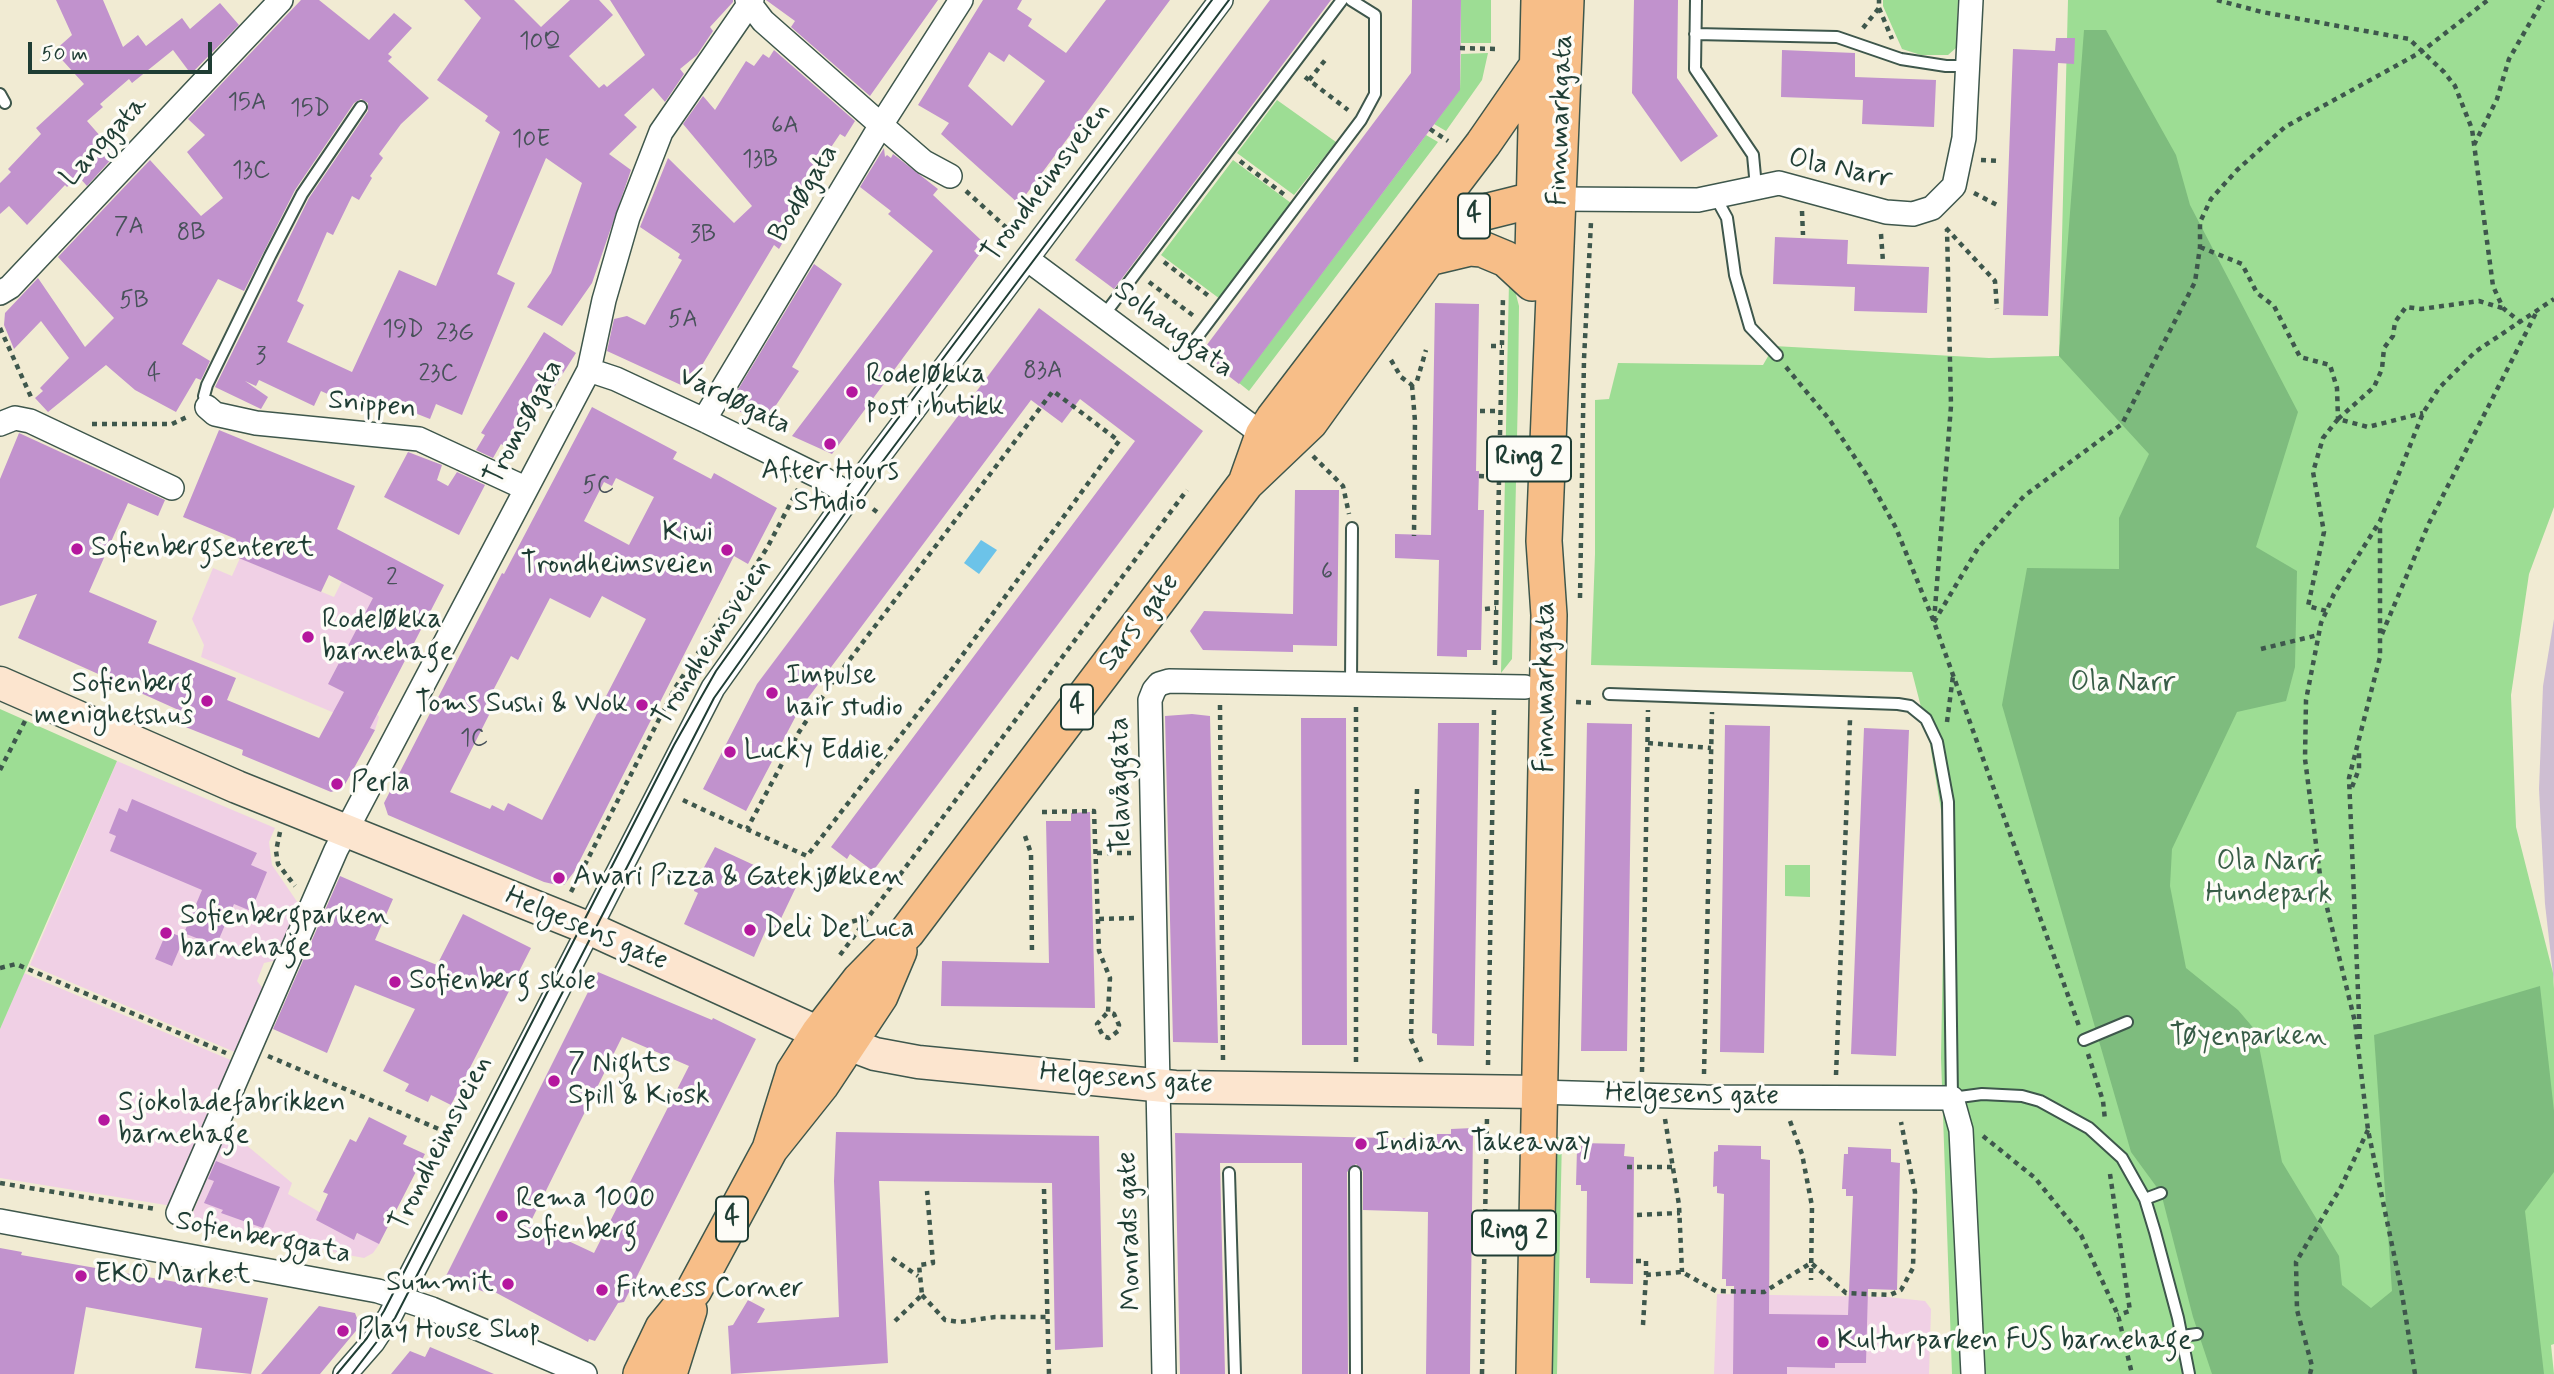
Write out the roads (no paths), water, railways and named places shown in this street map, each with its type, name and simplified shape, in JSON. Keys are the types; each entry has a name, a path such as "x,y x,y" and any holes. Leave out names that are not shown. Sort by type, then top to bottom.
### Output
{"main road":[{"name":"Finnmarkgata","path":"1511,1374 1528,1092 1549,615 1544,541 1550,354 1547,200 1537,66 1539,0"},
{"name":"Finnmarkgata","path":"1534,1374 1518,289 1547,200 1566,0"},
{"name":"Sars' gate","path":"1285,447 1537,66"},
{"name":"Sars' gate","path":"641,1374 663,1328 694,1290 770,1149 814,1095 833,1039 880,996 907,932 1246,483 1310,422 1428,258 1457,226 1481,213 1547,200"},
{"name":"4","path":"1428,258 1482,249 1506,259 1518,289"},
{"name":"Sars' gate","path":"669,1374 694,1290"}],"street":[{"name":"Langgata","path":"0,293 10,287 281,0"},
{"name":"Bodøgata","path":"704,420 881,125 961,0"},
{"name":"Trondheimsveien","path":"345,1374 377,1336 703,705 850,495 1221,0"},
{"path":"1970,66 1971,0"},
{"path":"749,1 764,21 881,125 924,162 950,176"},
{"name":"Tromsøgata","path":"346,830 589,370 604,300 628,217 661,132 749,1"},
{"name":"Ola Narr","path":"1547,200 1716,198 1779,183 1886,212 1913,214 1930,208 1945,198 1954,186 1964,138 1970,66"},
{"name":"Solhauggata","path":"1027,259 1173,369 1285,447"},
{"name":"Vardøgata","path":"589,370 617,379 704,420 824,479 850,495"},
{"name":"Snippen","path":"206,407 215,414 256,423 419,439 438,445 525,488"},
{"path":"0,424 15,418 43,428 172,488"},
{"name":"Telavåggata","path":"1157,1086 1150,700 1159,684 1169,681 1353,692 1525,687"},
{"name":"Helgesens gate","path":"0,683 237,787 587,928 833,1039 875,1054 918,1062 1157,1086 1706,1097 1952,1098"},
{"path":"178,1213 311,900 346,830"},
{"name":"Monrads gate","path":"1157,1086 1164,1374"},
{"path":"1952,1098 1961,1130 1973,1374"},
{"name":"Sofienberggata","path":"0,1221 397,1297 584,1374"}],"lane":[{"path":"1104,315 1342,0"},
{"path":"1173,369 1361,120 1376,94 1375,15 1351,0"},
{"path":"1696,0 1695,69 1753,155 1756,187"},
{"path":"1695,34 1837,37 1901,59 1946,66 1970,66"},
{"path":"206,407 204,396 208,385 302,194 361,107"},
{"path":"1716,198 1727,218 1735,275 1750,327 1777,355"},
{"path":"1352,528 1353,692"},
{"path":"1609,694 1713,696 1910,706 1932,728 1942,760 1950,835 1952,1098 1982,1094 2022,1096 2040,1101 2074,1118 2105,1142 2128,1167 2145,1199 2167,1272 2189,1374"},
{"path":"2084,1040 2127,1022"},
{"path":"1355,1172 1356,1374"},
{"path":"1229,1173 1235,1374"},
{"path":"2145,1199 2161,1193"},
{"path":"2182,1336 2197,1334"}],"water":[{"path":"981,540 997,550 979,574 964,563"}],"tram line":[{"path":"337,1374 367,1338 384,1311 674,745 716,671 860,469 1212,0"},
{"path":"352,1374 395,1318 714,698 871,477 1229,0"}],"place":[{"name":"Rodeløkka post i butikk","path":"852,392"},
{"name":"After Hours Studio","path":"830,444"},
{"name":"Sofienbergsenteret","path":"77,549"},
{"name":"Kiwi Trondheimsveien","path":"727,550"},
{"name":"Rodeløkka barnehage","path":"308,637"},
{"name":"Impulse hair studio","path":"772,693"},
{"name":"Sofienberg menighetshus","path":"207,701"},
{"name":"Toms Sushi & Wok","path":"642,705"},
{"name":"Lucky Eddie","path":"730,752"},
{"name":"Perla","path":"337,784"},
{"name":"Awari Pizza & Gatekjøkken","path":"559,878"},
{"name":"Deli De Luca","path":"750,930"},
{"name":"Sofienbergparken barnehage","path":"166,933"},
{"name":"Sofienberg skole","path":"395,982"},
{"name":"7 Nights Spill & Kiosk","path":"554,1081"},
{"name":"Sjokoladefabrikken barnehage","path":"104,1120"},
{"name":"Indian Takeaway","path":"1361,1144"},
{"name":"Rema 1000 Sofienberg","path":"502,1216"},
{"name":"EKO Market","path":"81,1276"},
{"name":"Summit","path":"508,1284"},
{"name":"Fitness Corner","path":"602,1290"},
{"name":"Play House Shop","path":"343,1331"},
{"name":"Kulturparken FUS barnehage","path":"1823,1342"}],"park label":[{"name":"Ola Narr Hundepark","path":"2269,879"},
{"name":"Tøyenparken","path":"2248,1038"}]}
